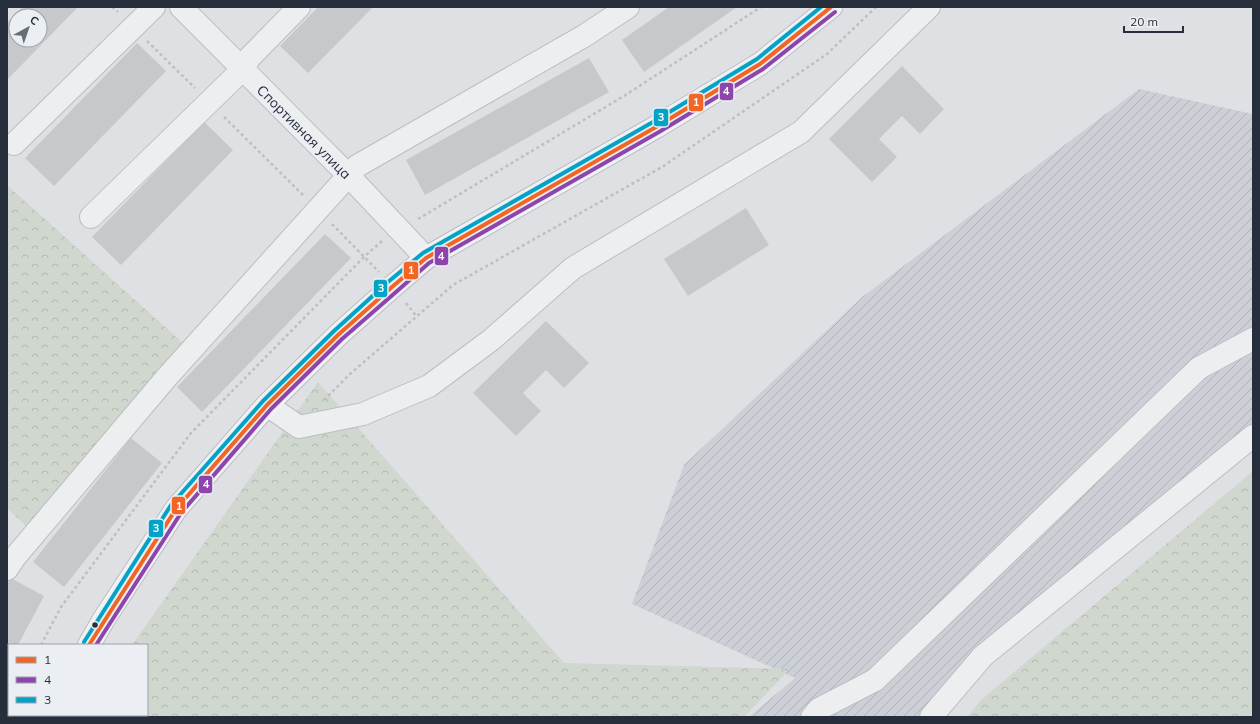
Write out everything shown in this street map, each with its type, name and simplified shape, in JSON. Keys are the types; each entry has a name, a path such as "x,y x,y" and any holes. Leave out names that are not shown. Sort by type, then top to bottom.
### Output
{"main road":[{"path":"90,644 104,618 176,509 267,404 338,335 392,287 426,258 656,127 760,64 831,7"}],"street":[{"path":"14,144 154,7"},
{"name":"Спортивная улица","path":"181,7 348,175 426,258"},
{"path":"91,217 242,70 250,57 299,7"},
{"path":"7,569 15,557 166,376 357,166 584,36 628,7"},
{"path":"267,404 298,426 363,414 429,386 491,340 573,268 801,132 929,7"},
{"path":"812,717 819,709 875,680 1199,368 1253,339"},
{"path":"931,717 983,656 1253,436"}],"path":[{"path":"112,7 365,256 392,287"},
{"path":"42,644 61,607 191,433 365,256 398,228 413,222 624,96 761,7"},
{"path":"298,426 350,374 453,285 662,166 827,54 876,7"}],"shaded area":[{"path":"1139,89 1253,114 1253,440 991,658 939,717 749,717 795,678 632,604 684,465 861,298"}],"green space":[{"path":"7,185 184,344 26,526 7,508"},
{"path":"318,382 564,663 790,669 744,717 81,717 148,716 148,644 133,644"},
{"path":"1253,471 1253,717 967,717 981,700"}],"building":[{"path":"22,7 78,7 48,38 48,8 21,8"},
{"path":"318,7 373,7 308,73 280,46"},
{"path":"669,7 737,7 644,72 622,40"},
{"path":"8,22 8,48 38,48 7,80"},
{"path":"137,43 166,71 54,186 25,158"},
{"path":"589,58 609,92 425,195 406,160"},
{"path":"902,66 944,109 920,134 902,116 879,139 897,157 872,182 829,139"},
{"path":"204,122 233,150 121,265 92,237"},
{"path":"746,208 769,245 688,296 664,259"},
{"path":"325,234 351,258 202,412 177,387"},
{"path":"546,321 589,363 564,388 546,370 523,393 541,411 516,436 473,393"},
{"path":"131,438 162,463 64,587 33,562"},
{"path":"7,576 44,596 19,644 8,644 7,666"}],"transit line":[{"name":"3","path":"84,642 171,505 263,401 334,331 388,282 423,253 653,122 757,59 821,7"},
{"name":"1","path":"90,644 176,509 267,405 338,335 392,287 426,258 656,127 760,64 831,7"},
{"name":"4","path":"97,644 181,513 271,409 342,339 429,263 659,132 763,69 835,12"}]}
